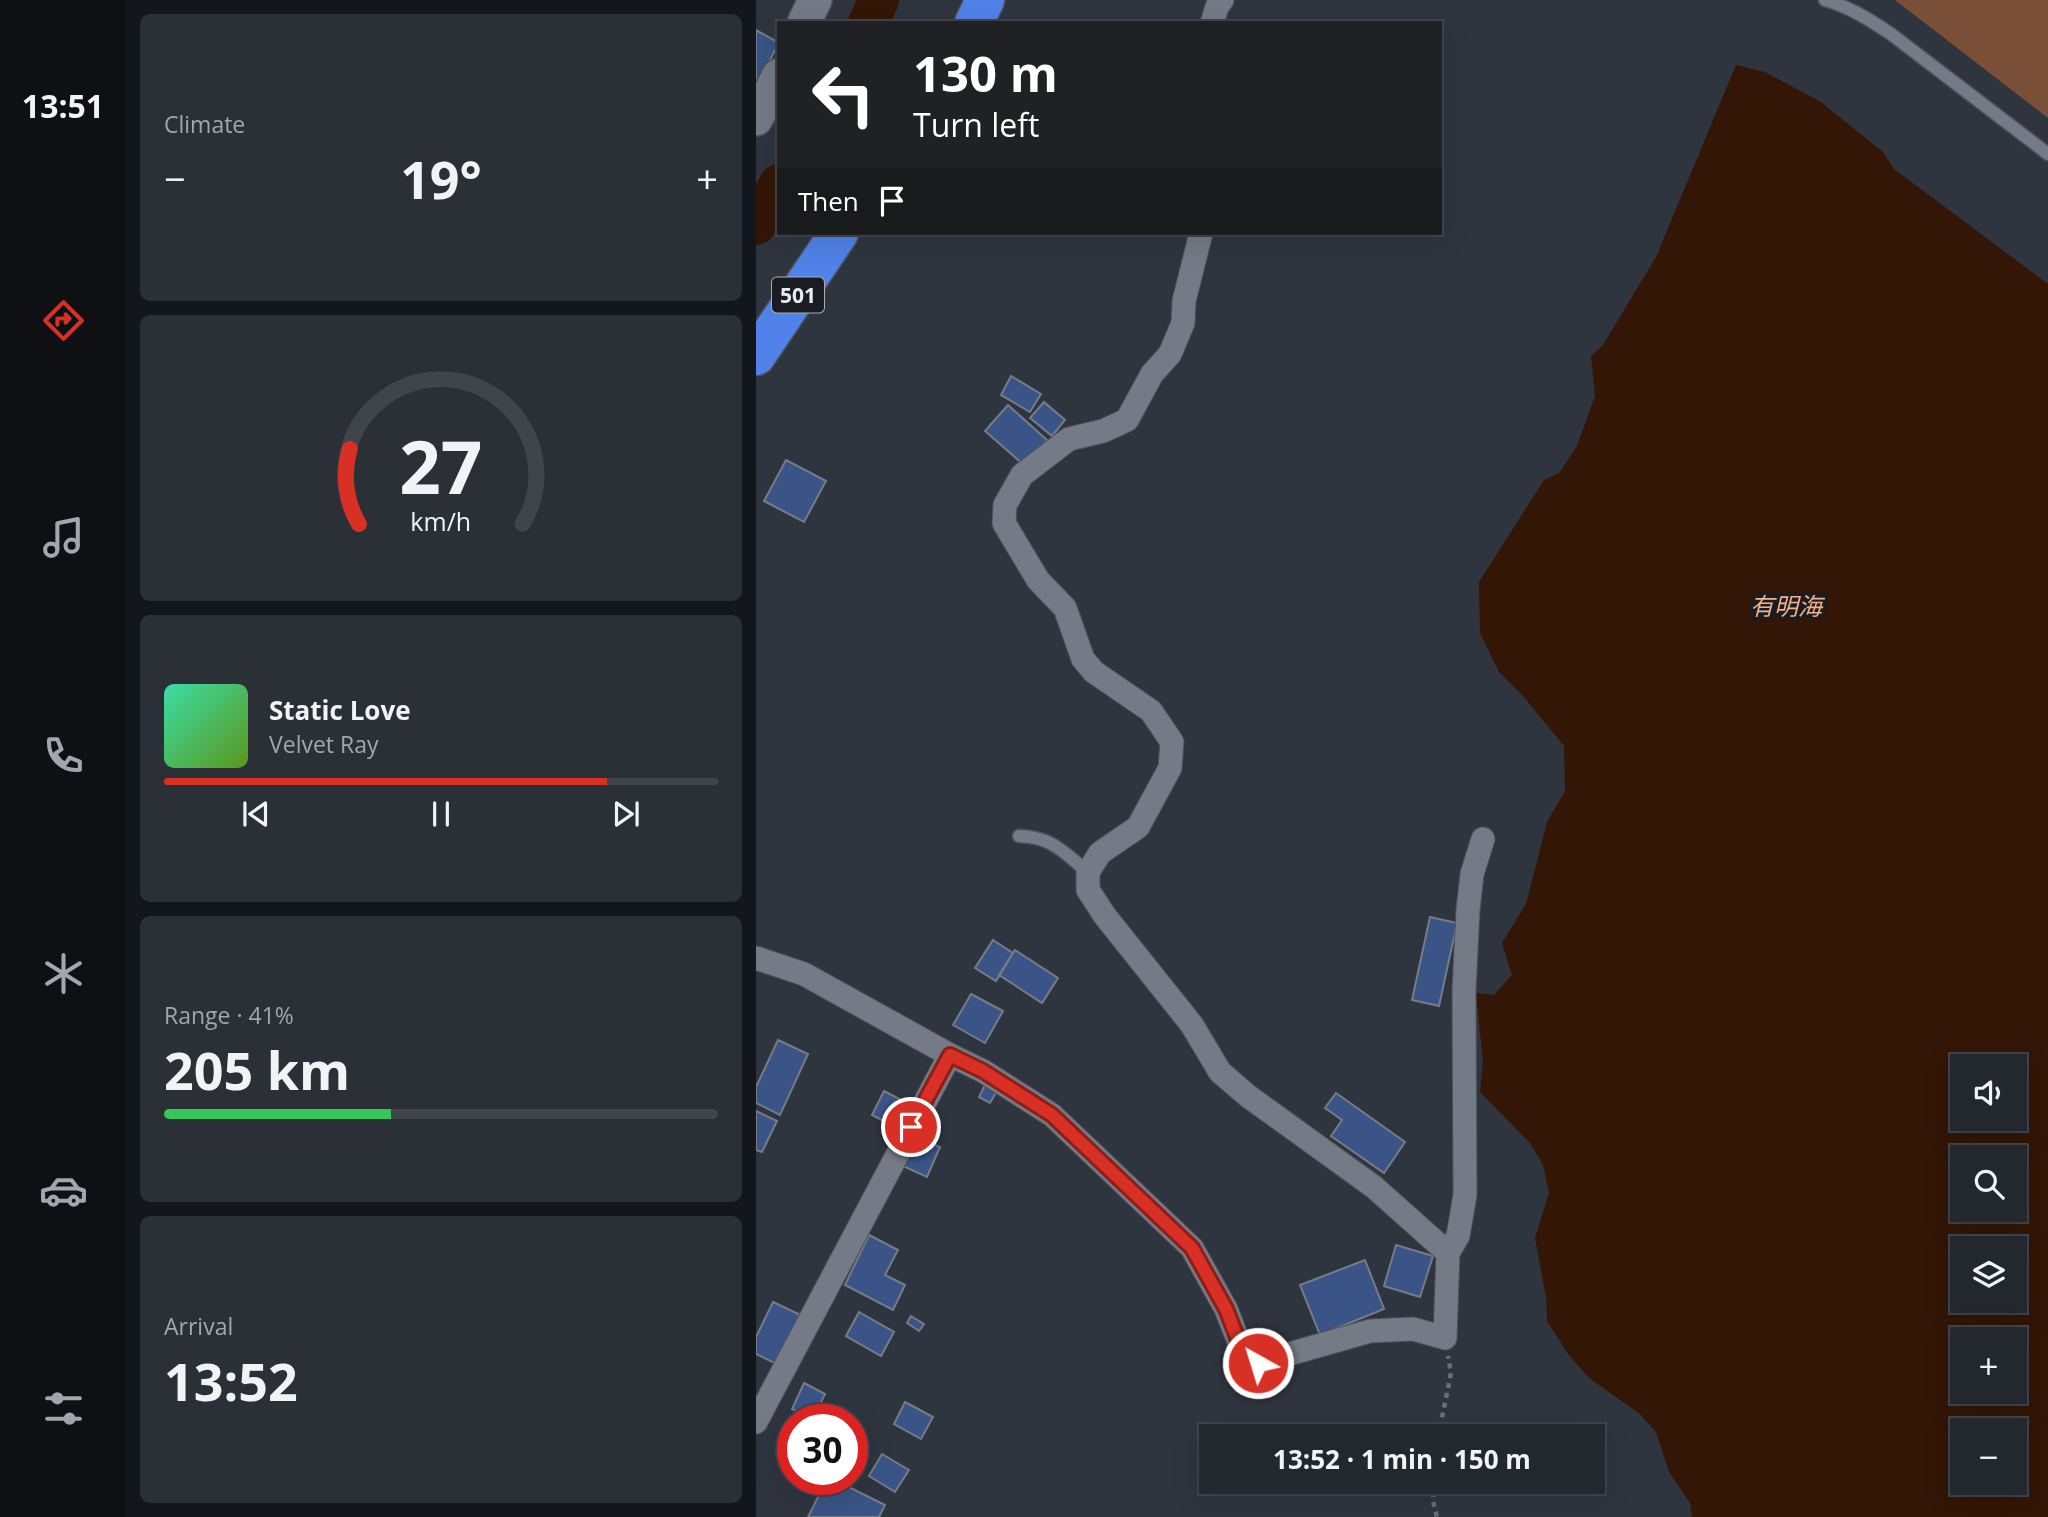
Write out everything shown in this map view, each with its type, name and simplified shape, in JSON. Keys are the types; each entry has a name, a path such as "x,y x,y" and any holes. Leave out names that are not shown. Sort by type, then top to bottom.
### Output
{"highway":[{"path":"975,21 985,0"},
{"name":"501","path":"756,356 838,235"}],"main road":[{"path":"805,21 815,0"},
{"path":"756,119 777,79"}],"street":[{"path":"1200,235 1184,301 1183,323 1170,354 1152,374 1127,420 1103,431 1069,439 1022,475 1005,505 1004,523 1038,580 1065,608 1083,659 1094,672 1151,711 1172,741 1170,768 1138,827 1100,853 1088,872 1088,890 1105,916 1192,1025 1220,1072 1248,1096 1374,1187 1448,1253"},
{"path":"756,958 804,974 983,1071 1052,1115 1192,1248 1226,1309 1246,1360 1258,1363 1370,1331 1413,1329 1445,1338 1448,1253 1458,1236 1465,1195 1464,990 1472,874 1483,839"},
{"path":"756,1422 950,1055"}],"lane":[{"path":"1825,0 1843,5 1891,34 2048,154"},
{"path":"1019,836 1036,836 1055,844 1088,872"}],"path":[{"path":"1441,1424 1451,1373 1445,1338"},
{"path":"1433,1494 1437,1517"}],"shaded area":[{"path":"1895,0 2048,0 2048,118"}],"water":[{"name":"有明海","path":"1736,65 1765,72 1821,102 1883,152 1894,169 2048,284 2048,1517 1692,1517 1690,1503 1669,1472 1656,1432 1640,1414 1589,1378 1568,1354 1547,1321 1546,1297 1535,1238 1549,1193 1543,1165 1530,1143 1480,1092 1483,1062 1476,993 1494,995 1512,975 1502,943 1526,904 1547,822 1565,791 1564,746 1523,696 1499,672 1480,633 1479,582 1544,480 1559,473 1577,446 1595,396 1591,356 1603,345 1656,257"}],"building":[{"path":"756,30 777,42 777,47 756,86"},
{"path":"1011,376 1041,394 1030,412 1001,395"},
{"path":"1044,402 1065,420 1052,436 1030,418"},
{"path":"1008,405 1047,440 1025,466 985,431"},
{"path":"786,460 826,481 804,522 764,501"},
{"path":"1430,917 1457,923 1439,1006 1412,1000"},
{"path":"993,940 1013,953 996,981 975,968"},
{"path":"1015,950 1058,978 1042,1003 999,975"},
{"path":"971,994 1003,1011 985,1043 953,1025"},
{"path":"778,1040 808,1054 780,1115 756,1103 756,1087"},
{"path":"985,1085 997,1091 990,1103 979,1097"},
{"path":"884,1091 909,1104 897,1128 872,1115"},
{"path":"1336,1093 1405,1142 1384,1173 1331,1136 1342,1120 1325,1108"},
{"path":"756,1111 777,1121 762,1152 756,1150"},
{"path":"916,1137 940,1147 927,1177 903,1166"},
{"path":"869,1235 898,1250 885,1275 905,1285 893,1310 845,1285"},
{"path":"1396,1245 1433,1256 1420,1297 1384,1286"},
{"path":"1365,1260 1384,1309 1320,1335 1300,1285"},
{"path":"773,1302 809,1319 785,1368 756,1354 756,1337"},
{"path":"859,1312 894,1332 881,1356 846,1336"},
{"path":"911,1316 924,1324 919,1331 907,1323"},
{"path":"804,1383 825,1394 820,1404 794,1404"},
{"path":"905,1402 933,1417 921,1439 894,1424"},
{"path":"882,1454 909,1470 895,1492 869,1476"},
{"path":"819,1495 865,1495 885,1505 879,1517 808,1517"}],"waterway":[{"path":"869,21 879,0"},
{"path":"756,225 777,188"}],"route":[{"path":"911,1127 950,1055 983,1071 1052,1115 1192,1248 1226,1309 1246,1360 1258,1363"}]}
